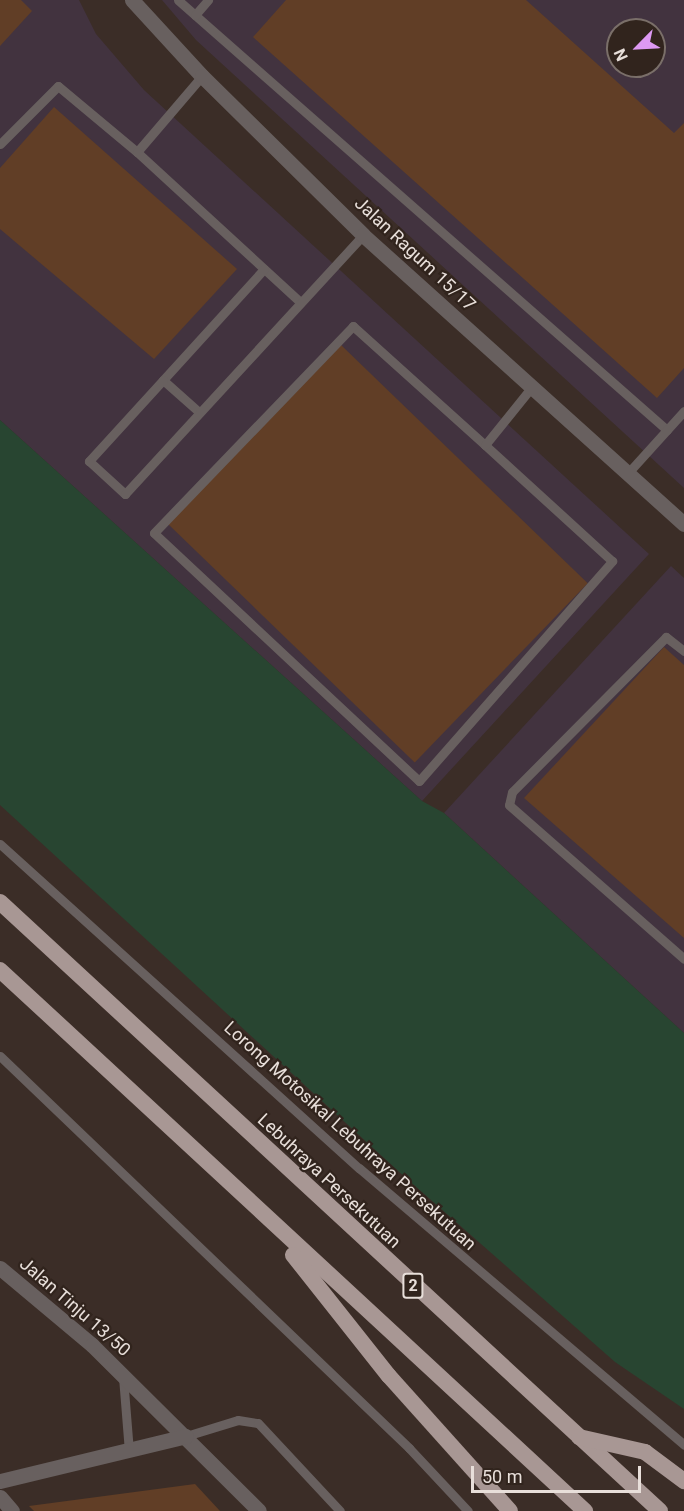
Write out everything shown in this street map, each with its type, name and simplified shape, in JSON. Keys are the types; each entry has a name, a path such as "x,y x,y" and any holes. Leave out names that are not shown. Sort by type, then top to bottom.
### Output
{"highway":[{"name":"Lebuhraya Persekutuan","path":"0,902 660,1511"},
{"path":"0,970 261,1215 585,1511"},
{"path":"261,1215 389,1376 510,1511"},
{"path":"578,1437 645,1452 684,1481"}],"street":[{"name":"Jalan Ragum 15/17","path":"132,0 202,76 363,235 684,524"},
{"name":"Jalan Tinju 13/50","path":"0,1268 123,1376 186,1436"},
{"path":"0,1481 129,1452 186,1436 259,1511"},
{"path":"0,1497 12,1511"}],"lane":[{"path":"178,0 667,430"},
{"path":"195,15 208,0"},
{"path":"137,152 202,76"},
{"path":"0,144 58,86 137,152 299,301"},
{"path":"264,269 89,461 125,494 299,301 363,235"},
{"path":"354,326 485,445 612,561 419,781 154,533 354,326"},
{"path":"163,380 199,412"},
{"path":"485,445 531,388"},
{"path":"627,474 684,411"},
{"path":"684,651 666,637 512,792 509,805 684,959"},
{"name":"Lorong Motosikal Lebuhraya Persekutuan","path":"0,844 368,1176 684,1445"},
{"path":"0,1056 409,1448 468,1511"},
{"path":"123,1376 129,1452"},
{"path":"186,1436 238,1420 258,1423 340,1511"}],"shaded area":[{"path":"0,0 79,0 96,34 144,90 649,554 422,801 0,420"},
{"path":"162,0 684,0 684,488 196,40"},
{"path":"671,566 684,578 684,1033 444,813"}],"green space":[{"path":"0,420 422,801 444,813 684,1033 684,1409 615,1362 398,1171 0,805"}],"building":[{"path":"0,0 21,0 32,11 0,46"},
{"path":"286,0 526,0 606,72 606,78 613,78 674,133 684,123 684,368 657,398 253,37"},
{"path":"54,107 237,269 154,359 0,229 0,168"},
{"path":"341,345 588,583 415,762 168,524"},
{"path":"664,647 684,665 684,938 524,798"},
{"path":"195,1484 220,1511 34,1511 29,1506"}]}
